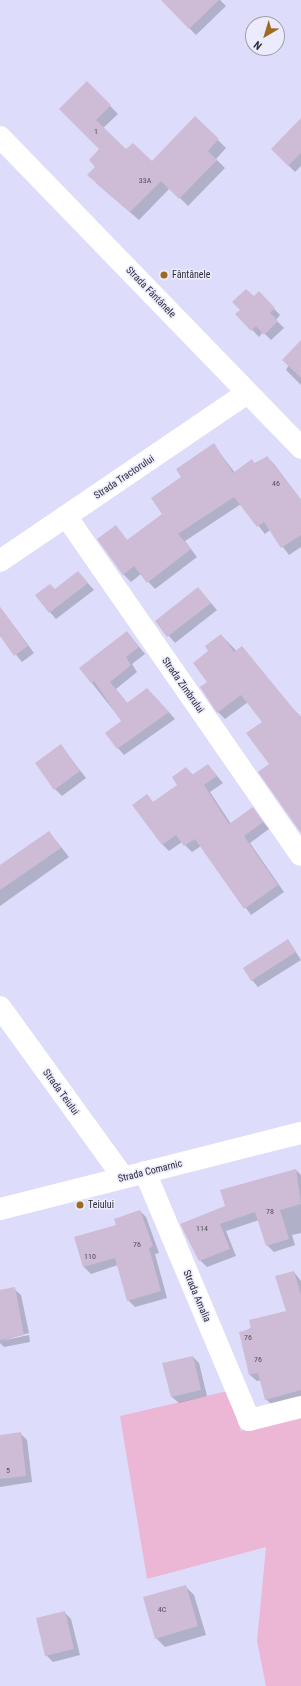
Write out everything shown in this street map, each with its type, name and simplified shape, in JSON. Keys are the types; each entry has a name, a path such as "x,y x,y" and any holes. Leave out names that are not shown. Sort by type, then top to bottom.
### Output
{"street":[{"name":"Strada Fântânele","path":"4,147 301,448"},
{"name":"Strada Tractorului","path":"0,561 248,393"},
{"name":"Strada Zimbrului","path":"66,516 301,855"},
{"name":"Strada Teiului","path":"0,1007 123,1177"},
{"name":"Strada Comarnic","path":"0,1209 301,1133"},
{"name":"Strada Amalia","path":"145,1172 249,1420 301,1407"}],"shaded area":[{"path":"228,1391 241,1431 301,1416 301,1686 266,1686 257,1641 266,1547 147,1579 120,1416"}],"building":[{"path":"161,0 219,0 189,29"},
{"path":"87,81 111,105 96,120 126,149 133,143 152,161 195,116 219,139 208,151 217,160 179,199 161,181 130,212 87,175 95,167 89,160 99,149 59,109"},
{"path":"301,118 301,153 288,166 271,149"},
{"path":"246,289 254,296 259,291 275,308 270,313 278,321 264,335 256,326 251,331 235,314 240,310 232,302"},
{"path":"301,340 301,378 282,360"},
{"path":"214,443 233,473 252,459 255,464 267,456 301,500 301,535 281,548 264,522 257,527 234,497 178,534 191,549 147,583 134,566 123,575 97,539 116,525 127,540 162,514 151,498 181,477 176,469"},
{"path":"78,571 88,583 49,613 35,595 50,584 55,589"},
{"path":"198,587 211,603 167,637 155,621"},
{"path":"0,607 28,646 14,656 0,636"},
{"path":"127,631 139,647 126,657 131,665 110,682 127,703 147,688 169,712 117,749 105,733 121,721 94,681 91,683 79,668"},
{"path":"221,634 234,652 242,646 301,718 301,833 258,772 269,764 246,733 262,722 241,695 217,713 200,687 207,682 193,663 208,651 205,646"},
{"path":"61,744 80,771 54,790 35,763"},
{"path":"208,764 217,776 204,785 229,824 253,807 263,822 244,836 278,885 244,909 195,839 184,846 176,835 162,845 132,805 147,794 153,802 177,785 172,777 186,767 192,775"},
{"path":"49,831 61,848 0,890 0,865"},
{"path":"288,939 296,952 251,981 243,968"},
{"path":"296,1169 301,1204 280,1210 289,1239 266,1246 255,1212 220,1224 230,1249 199,1261 180,1224 225,1206 220,1190"},
{"path":"140,1210 153,1246 149,1248 161,1291 127,1301 115,1258 83,1267 74,1237 116,1225 114,1219"},
{"path":"294,1271 301,1295 301,1390 265,1400 258,1373 249,1375 239,1332 251,1329 249,1320 286,1311 275,1276"},
{"path":"15,1287 24,1335 0,1340 0,1290"},
{"path":"193,1356 201,1390 171,1397 162,1363"},
{"path":"21,1432 26,1476 0,1479 0,1435"},
{"path":"186,1585 198,1626 155,1639 143,1597"},
{"path":"65,1611 74,1649 45,1656 36,1618"}],"place":[{"name":"Fântânele","path":"164,275"},
{"name":"Teiului","path":"80,1205"}]}
